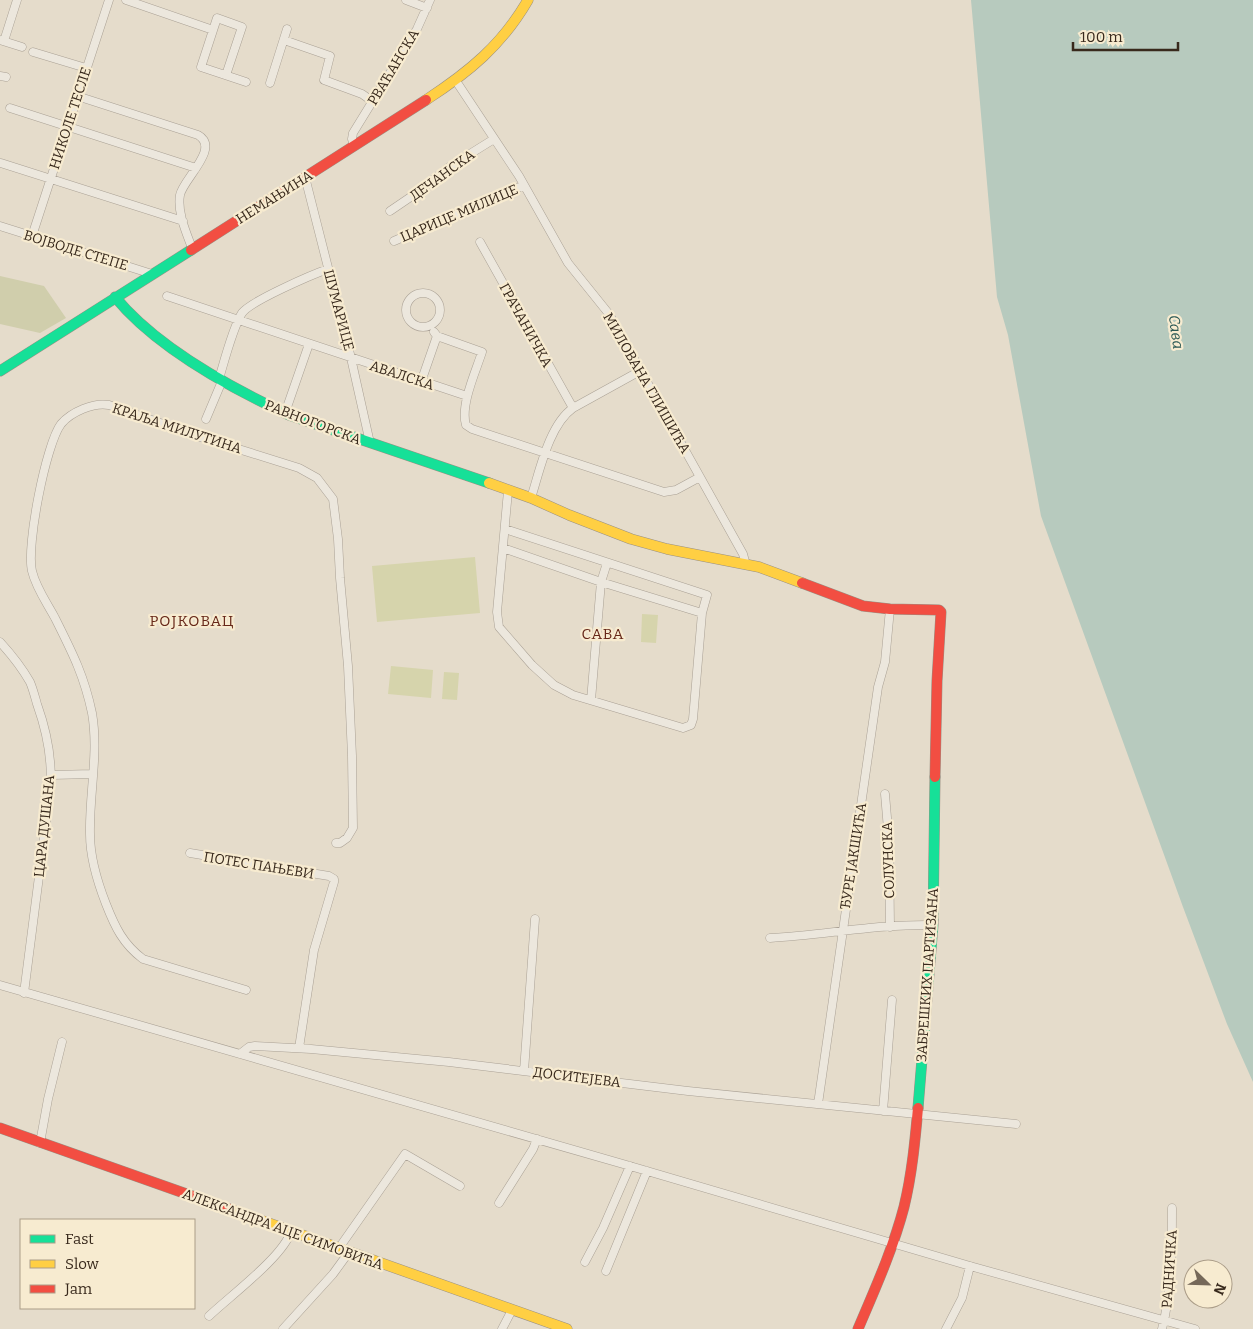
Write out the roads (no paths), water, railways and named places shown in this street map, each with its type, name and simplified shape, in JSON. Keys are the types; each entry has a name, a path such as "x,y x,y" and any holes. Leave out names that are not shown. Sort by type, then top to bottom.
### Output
{"street":[{"path":"17,0 2,40 22,47"},
{"name":"НИКОЛЕ ТЕСЛЕ","path":"32,236 108,0"},
{"path":"126,0 214,30"},
{"name":"РВАЋАНСКА","path":"354,145 352,140 353,133 417,29 428,4 406,0"},
{"name":"НЕМАЊИНА","path":"0,371 456,81 479,64 500,42 518,18 528,0"},
{"path":"226,75 242,27 217,18 201,67 246,82"},
{"path":"270,83 287,29"},
{"path":"284,40 330,56 324,80 362,94 372,101"},
{"path":"33,52 86,68"},
{"name":"МИЛОВАНА ГЛИШИЋА","path":"456,81 524,185 568,263 609,314 743,554 746,565"},
{"path":"77,96 202,137 205,140 206,149 180,193 180,209 192,248"},
{"path":"10,108 196,168"},
{"name":"ДЕЧАНСКА","path":"390,212 449,167 494,139"},
{"path":"1,162 183,221"},
{"name":"ШУМАРИЦЕ","path":"306,177 370,443"},
{"name":"ЦАРИЦЕ МИЛИЦЕ","path":"394,241 524,185"},
{"name":"ВОЈВОДЕ СТЕПЕ","path":"0,226 152,274"},
{"name":"ГРАЧАНИЧКА","path":"480,242 573,408"},
{"path":"206,419 238,321 244,311 255,303 328,269"},
{"path":"426,293 439,302 440,313 436,323 431,326 426,328 415,326 408,318 406,308 408,302 415,295 426,293"},
{"name":"АВАЛСКА","path":"166,296 467,396"},
{"name":"РАВНОГОРСКА","path":"115,297 125,310 142,326 220,380 256,400 285,413 531,498 631,539 668,549 772,571 863,606 890,610 938,610 941,612"},
{"path":"431,326 437,336 482,352 467,396 464,416 466,425 472,429 664,492 676,490 700,476"},
{"path":"421,382 437,336"},
{"path":"285,413 309,344"},
{"path":"531,498 557,424 566,413 640,371"},
{"name":"КРАЉА МИЛУТИНА","path":"246,990 144,958 130,949 110,915 99,886 93,865 90,834 94,740 92,715 84,678 37,585 31,568 30,551 36,509 54,437 69,417 101,404 299,468 317,478 333,499 348,666 353,783 353,828 347,838 340,843 336,843"},
{"path":"505,529 607,564 707,595 702,613 694,719 691,725 683,728 573,695 554,685 532,665 499,628 497,612 508,491"},
{"path":"503,548 601,582 702,613"},
{"path":"591,700 601,582 607,564"},
{"name":"ЂУРЕ ЈАКШИЋА","path":"818,1104 878,687 888,646 890,610"},
{"name":"ЗАБРЕШКИХ ПАРТИЗАНА","path":"858,1329 883,1271 893,1242 904,1207 910,1178 933,925 937,681 941,612"},
{"name":"ЦАРА ДУШАНА","path":"0,642 11,654 30,683 45,727 51,775 24,993"},
{"path":"51,775 92,774"},
{"name":"СОЛУНСКА","path":"885,794 889,841 890,927"},
{"name":"ПОТЕС ПАЊЕВИ","path":"190,853 329,876 334,879 314,950 299,1048"},
{"path":"524,1071 535,919"},
{"path":"770,938 933,925"},
{"path":"0,986 537,1139 970,1266 1195,1329"},
{"path":"883,1111 892,1000"},
{"path":"40,1143 62,1042"},
{"name":"ДОСИТЕЈЕВА","path":"240,1054 255,1046 299,1048 524,1071 688,1091 1016,1124"},
{"name":"АЛЕКСАНДРА АЦЕ СИМОВИЋА","path":"0,1128 567,1329"},
{"path":"499,1203 533,1149 537,1139"},
{"path":"282,1329 333,1274 344,1250 405,1154 460,1186"},
{"path":"585,1262 603,1228 630,1166"},
{"path":"606,1271 647,1171"},
{"name":"РАДНИЧКА","path":"1162,1329 1172,1242 1172,1208"},
{"path":"210,1316 286,1244 292,1231"},
{"path":"946,1329 951,1316 962,1298 970,1266"},
{"path":"502,1329 512,1310"}],"water":[{"name":"Сава","path":"971,0 1253,0 1253,1082 1227,1024 1183,907 1041,516 1008,335 997,297"}],"district":[{"name":"РОЈКОВАЦ","path":"192,621"},
{"name":"САВА","path":"603,634"}]}
